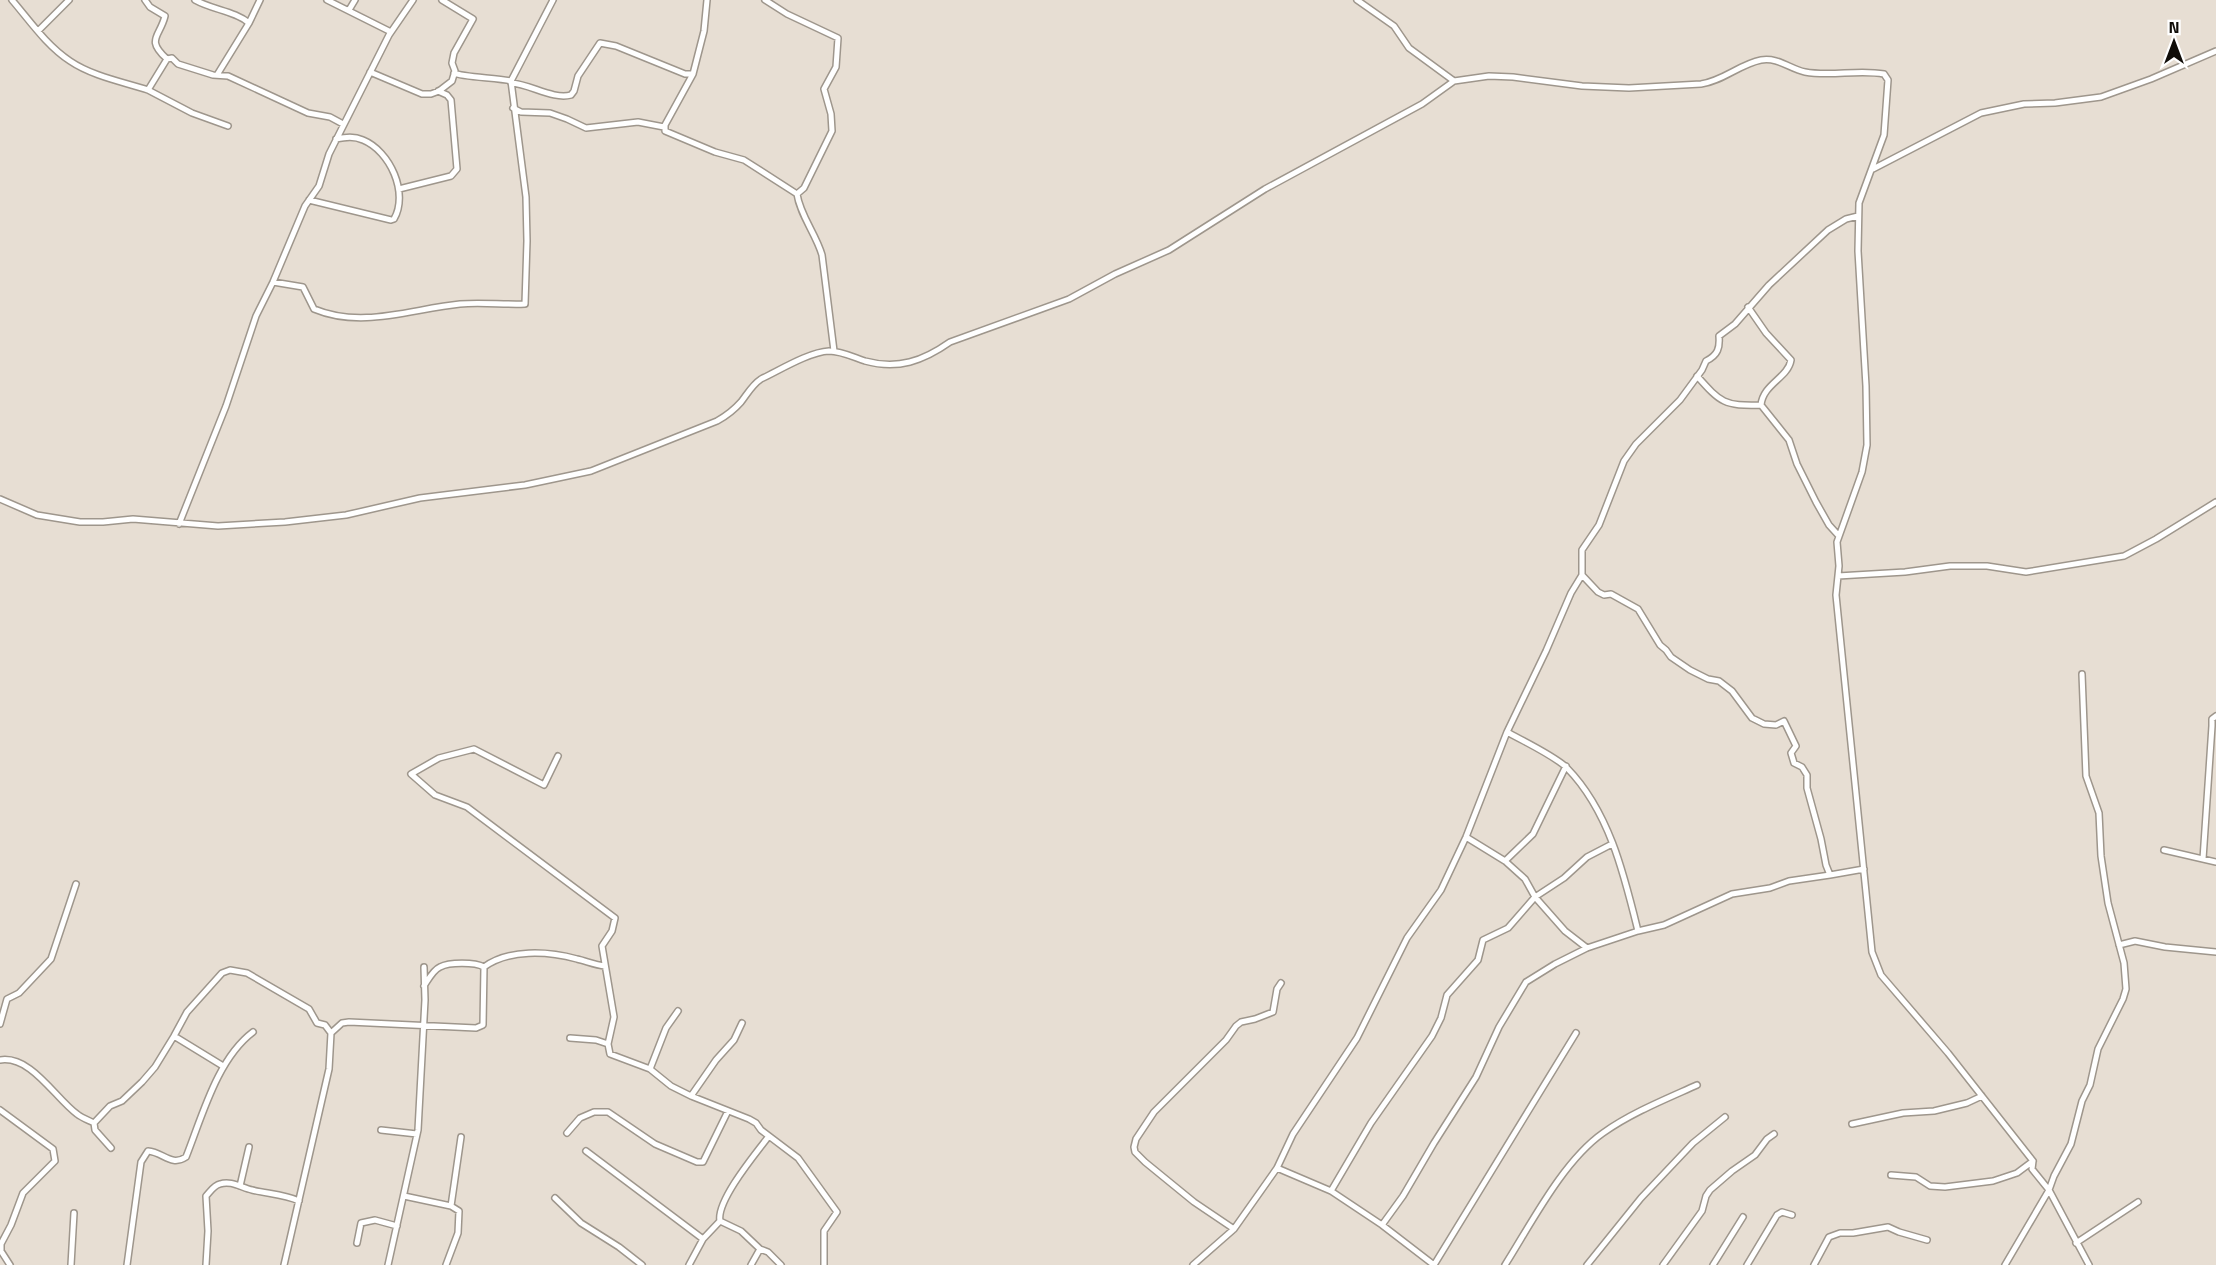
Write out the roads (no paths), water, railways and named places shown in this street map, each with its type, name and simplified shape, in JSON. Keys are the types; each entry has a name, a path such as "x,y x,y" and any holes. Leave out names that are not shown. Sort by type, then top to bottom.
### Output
{"street":[{"path":"12,0 51,46 72,63 148,90 192,113 228,126"},
{"path":"38,31 69,0"},
{"path":"145,0 150,7 165,16 155,36 155,41 159,51 167,59 172,58 178,63 217,75 228,76 308,113 325,115 343,124"},
{"path":"195,0 218,11 242,18 249,23"},
{"path":"217,75 249,23 260,0"},
{"path":"327,0 392,32"},
{"path":"349,10 355,0"},
{"path":"179,524 226,406 256,316 309,200 319,186 329,154 343,124 392,32 413,0"},
{"path":"370,72 422,94 438,91 452,81 453,53 473,19 442,0"},
{"path":"273,282 303,287 314,309 347,318 371,318 461,304 525,304 526,197 511,82 553,0"},
{"path":"664,127 693,74 704,31 707,0"},
{"path":"765,0 787,14 838,38 836,67 824,88 831,114 832,131 804,188 797,194"},
{"path":"1357,0 1394,26 1409,48 1454,81"},
{"path":"454,73 459,76 480,76 523,84 557,96 571,95 578,76 600,43 616,46 685,74 693,74"},
{"path":"1871,170 1981,113 2024,104 2055,103 2101,97 2151,79 2216,51"},
{"path":"148,90 167,59"},
{"path":"0,499 37,515 61,520 104,522 133,519 218,526 346,515 420,498 525,485 591,471 717,421 735,408 753,384 823,352 834,351 867,361 898,366 936,352 957,339 1069,298 1169,250 1266,189 1422,104 1454,81 1490,76 1513,76 1582,86 1701,84 1713,82 1738,69 1763,60 1780,62 1792,69 1814,73 1872,72 1884,74 1887,80 1884,135 1859,203 1858,216 1867,444 1862,472 1839,536 1839,576 1836,595 1872,952 1881,975 1948,1053 2033,1161 2032,1169 2049,1190 2089,1265"},
{"path":"399,189 455,173 451,100 447,95 438,91"},
{"path":"513,108 518,111 550,113 567,118 586,128 638,122 664,127 668,132 715,152 744,160 797,194 802,211 818,241 822,255 834,351"},
{"path":"309,200 390,220 394,219 398,211 399,189 391,168 378,148 353,136 336,139"},
{"path":"1193,1265 1234,1229 1277,1168 1293,1134 1357,1038 1407,938 1441,890 1466,837 1507,732 1571,593 1582,575 1582,550 1599,525 1624,460 1636,444 1671,410 1706,361 1713,358 1720,349 1719,336 1735,324 1748,307 1828,230 1846,219 1858,216"},
{"path":"1748,307 1766,333 1791,360 1787,370 1762,397 1761,405 1789,440 1797,465 1816,502 1828,525 1839,536"},
{"path":"1697,376 1720,401 1739,405 1761,405"},
{"path":"1839,576 1905,572 1950,566 1987,566 2026,572 2124,556 2216,502"},
{"path":"1582,575 1604,596 1611,594 1638,609 1660,645 1671,657 1708,679 1719,681 1732,691 1752,718 1764,724 1784,721 1796,746 1791,753 1794,763 1802,766 1807,775 1807,789 1830,875"},
{"path":"2005,1265 2049,1190 2073,1138 2082,1101 2091,1085 2098,1049 2123,999 2127,978 2106,892 2101,856 2099,813 2086,777 2082,674"},
{"path":"2203,860 2212,719 2216,716"},
{"path":"1507,732 1566,766 1596,804 1612,844 1638,931"},
{"path":"558,756 544,785 474,749 440,758 411,774 435,795 467,807 615,918 612,931 602,946 614,1017 608,1044 610,1054 650,1069 671,1086 691,1096 749,1119 798,1158 837,1212 824,1231 824,1265"},
{"path":"1505,861 1533,834 1566,766"},
{"path":"1466,837 1505,861 1525,879 1535,897 1565,931 1587,948"},
{"path":"1331,1191 1371,1123 1432,1036 1442,1017 1446,995 1478,960 1483,940 1508,928 1535,897 1564,878 1587,856 1612,844"},
{"path":"2164,850 2216,862"},
{"path":"1382,1226 1476,1077 1499,1027 1526,982 1587,948 1664,925 1732,894 1770,888 1789,881 1864,869"},
{"path":"0,1024 8,999 19,993 51,959 76,884"},
{"path":"2119,945 2134,940 2165,947 2216,952"},
{"path":"424,986 440,967 468,963 483,967 493,960 521,954 544,953 605,966"},
{"path":"388,1265 417,1134 424,967"},
{"path":"331,1034 342,1023 476,1028 483,1025 483,967"},
{"path":"94,1123 110,1106 122,1101 142,1082 155,1067 187,1012 214,980 230,970 247,973 309,1009 317,1023 325,1025 331,1034 329,1069 285,1265"},
{"path":"1234,1229 1194,1202 1145,1162 1135,1152 1134,1147 1136,1139 1154,1112 1226,1040 1236,1026 1241,1022 1273,1012 1277,989 1281,983"},
{"path":"650,1069 666,1028 678,1011"},
{"path":"691,1096 716,1060 734,1040 742,1023"},
{"path":"127,1265 141,1162 148,1151 157,1152 174,1162 179,1162 186,1157 223,1066 242,1040 253,1032"},
{"path":"1277,1168 1331,1191 1434,1265 1576,1034"},
{"path":"174,1036 223,1066"},
{"path":"570,1038 596,1040 608,1044"},
{"path":"0,1060 10,1059 35,1072 77,1114 94,1123"},
{"path":"1505,1265 1564,1172 1581,1152 1603,1132 1697,1085"},
{"path":"1852,1124 1903,1113 1934,1111 1967,1103 1982,1096"},
{"path":"0,1110 53,1149 55,1161 22,1192 11,1225 1,1244 0,1252 10,1265"},
{"path":"567,1133 580,1118 594,1112 608,1112 656,1144 697,1162 704,1162 728,1111"},
{"path":"1587,1265 1641,1198 1693,1143 1725,1117"},
{"path":"94,1123 95,1130 111,1148"},
{"path":"381,1130 417,1134"},
{"path":"1664,1265 1702,1211 1710,1190 1755,1155 1767,1139 1774,1134"},
{"path":"770,1136 742,1171 718,1213 720,1221 741,1232 781,1265"},
{"path":"451,1206 461,1137"},
{"path":"240,1186 249,1147"},
{"path":"586,1151 703,1239"},
{"path":"1890,1175 1916,1177 1930,1186 1945,1187 1993,1181 2017,1173 2033,1161"},
{"path":"206,1265 208,1231 206,1196 216,1185 222,1183 240,1186 299,1201"},
{"path":"404,1196 451,1206 459,1211 458,1233 446,1265"},
{"path":"555,1198 581,1223 642,1265"},
{"path":"2076,1243 2138,1202"},
{"path":"1747,1265 1777,1215 1782,1212 1792,1215"},
{"path":"71,1265 74,1213"},
{"path":"1713,1265 1743,1217"},
{"path":"357,1243 361,1223 375,1220 397,1226"},
{"path":"689,1265 703,1239 720,1221"},
{"path":"1814,1265 1829,1237 1840,1233 1888,1227 1927,1240"},
{"path":"751,1265 760,1249"},
{"path":"1420,1265 1425,1259"}]}
